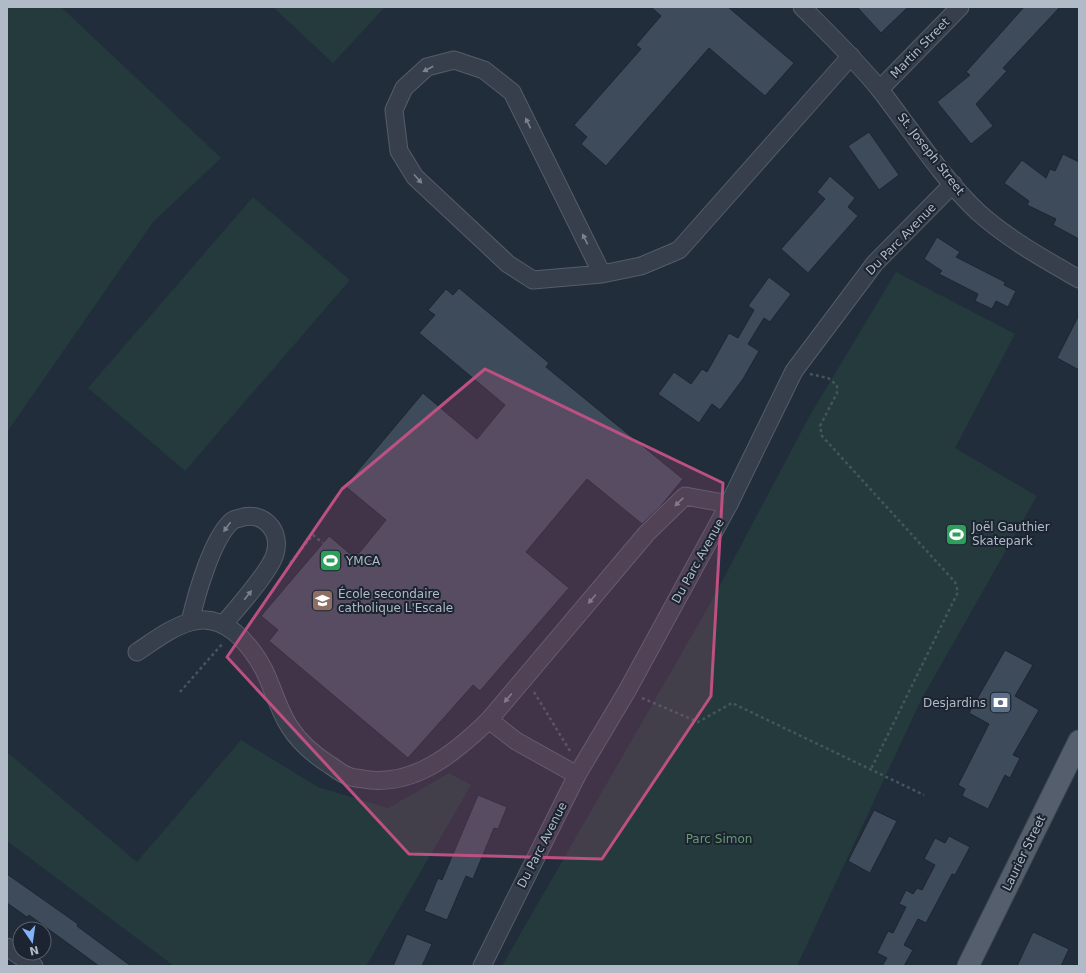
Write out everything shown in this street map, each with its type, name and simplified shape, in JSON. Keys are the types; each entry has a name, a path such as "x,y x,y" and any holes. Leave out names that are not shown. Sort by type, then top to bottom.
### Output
{"main road":[{"name":"Laurier Street","path":"968,966 1079,741"}],"street":[{"name":"St. Joseph Street","path":"802,7 851,56 880,89 953,184 992,224 1036,254 1079,279"},
{"name":"Martin Street","path":"880,89 960,7"},
{"path":"602,274 512,92 484,70 454,60 427,68 404,88 394,110 399,151 415,178 508,264 533,280 602,274 641,266 679,250 851,56"},
{"name":"Du Parc Avenue","path":"482,966 577,775 627,691 729,504 794,371 875,263 953,184"},
{"path":"137,652 163,634 190,622 204,620 229,629 240,636 253,652 265,672 289,726 314,756 348,776 379,782 410,776 440,761 470,739 489,720 647,533 685,496 729,504"},
{"path":"190,622 202,580 223,533 232,520 247,515 262,517 271,526 276,540 276,553 270,567 229,629"},
{"path":"489,720 516,741 577,775"},
{"path":"7,947 34,966"}],"path":[{"path":"794,371 828,378 837,385 837,393 820,426 822,436 955,582 958,592 871,769"},
{"path":"180,692 229,629"},
{"path":"525,678 573,757"},
{"path":"627,691 698,722 732,703 924,795"}],"highlighted area":[{"path":"485,369 723,483 711,696 602,859 409,854 227,657 342,489"}],"green space":[{"path":"7,7 61,7 221,158 153,222 7,432"},
{"path":"273,7 385,7 333,63"},
{"path":"253,197 350,280 185,471 88,388"},
{"name":"Parc Simon","path":"896,272 1015,334 955,448 1037,496 921,700 797,966 502,966 711,602 809,417"},
{"path":"241,740 318,787 388,808 449,773 471,785 366,966 174,966 7,841 7,752 137,862"}],"building":[{"path":"651,7 728,7 794,63 765,96 709,48 606,166 581,144 587,137 574,125 641,49 636,45 661,16"},
{"path":"857,7 908,7 881,33"},
{"path":"1024,7 1060,7 1003,68 1007,71 976,104 993,126 971,144 937,102 970,75 966,72"},
{"path":"869,132 899,175 879,190 848,146"},
{"path":"1063,154 1079,162 1079,239 1053,225 1056,219 1027,205 1029,201 1004,183 1022,160 1046,178 1050,169 1055,171"},
{"path":"830,176 855,198 848,207 858,216 808,273 781,249 825,199 817,192"},
{"path":"937,237 960,252 956,257 1005,282 1004,285 1016,291 1008,307 996,301 992,309 975,301 978,294 939,274 942,271 924,259"},
{"path":"769,277 791,294 770,322 764,318 748,344 759,351 743,379 720,410 712,404 699,423 658,394 674,372 691,384 702,369 707,372 729,333 738,338 754,310 748,306"},
{"path":"459,288 549,363 546,367 683,479 660,507 642,524 587,479 526,552 569,588 480,691 473,685 408,758 269,641 278,630 261,616 329,536 355,558 386,520 345,486 423,393 477,439 505,405 419,333 435,315 428,310 446,289 453,295"},
{"path":"1079,315 1079,370 1057,358"},
{"path":"1005,650 1033,665 1015,696 1039,710 1013,755 1020,758 1010,778 1005,775 988,809 962,796 965,789 958,785 989,724 969,713"},
{"path":"478,795 507,807 498,829 494,828 473,879 466,876 447,920 424,911 438,878 442,880"},
{"path":"874,810 897,821 870,873 848,861"},
{"path":"949,836 970,847 955,875 952,874 926,923 918,919 904,945 913,950 904,966 882,966 887,958 877,953 888,931 893,933 906,907 899,904 906,890 913,894 917,888 922,890 935,865 924,859 935,838 945,843"},
{"path":"7,874 78,924 77,926 131,966 99,966 52,932 52,921 37,921 29,915 27,917 7,903"},
{"path":"1033,932 1069,949 1061,966 1017,966"},
{"path":"407,934 432,944 422,966 393,966"}],"place":[{"name":"Joël Gauthier Skatepark","path":"957,534"},
{"name":"YMCA","path":"331,561"},
{"name":"École secondaire catholique L'Escale","path":"322,601"},
{"name":"Desjardins","path":"1001,703"}]}
